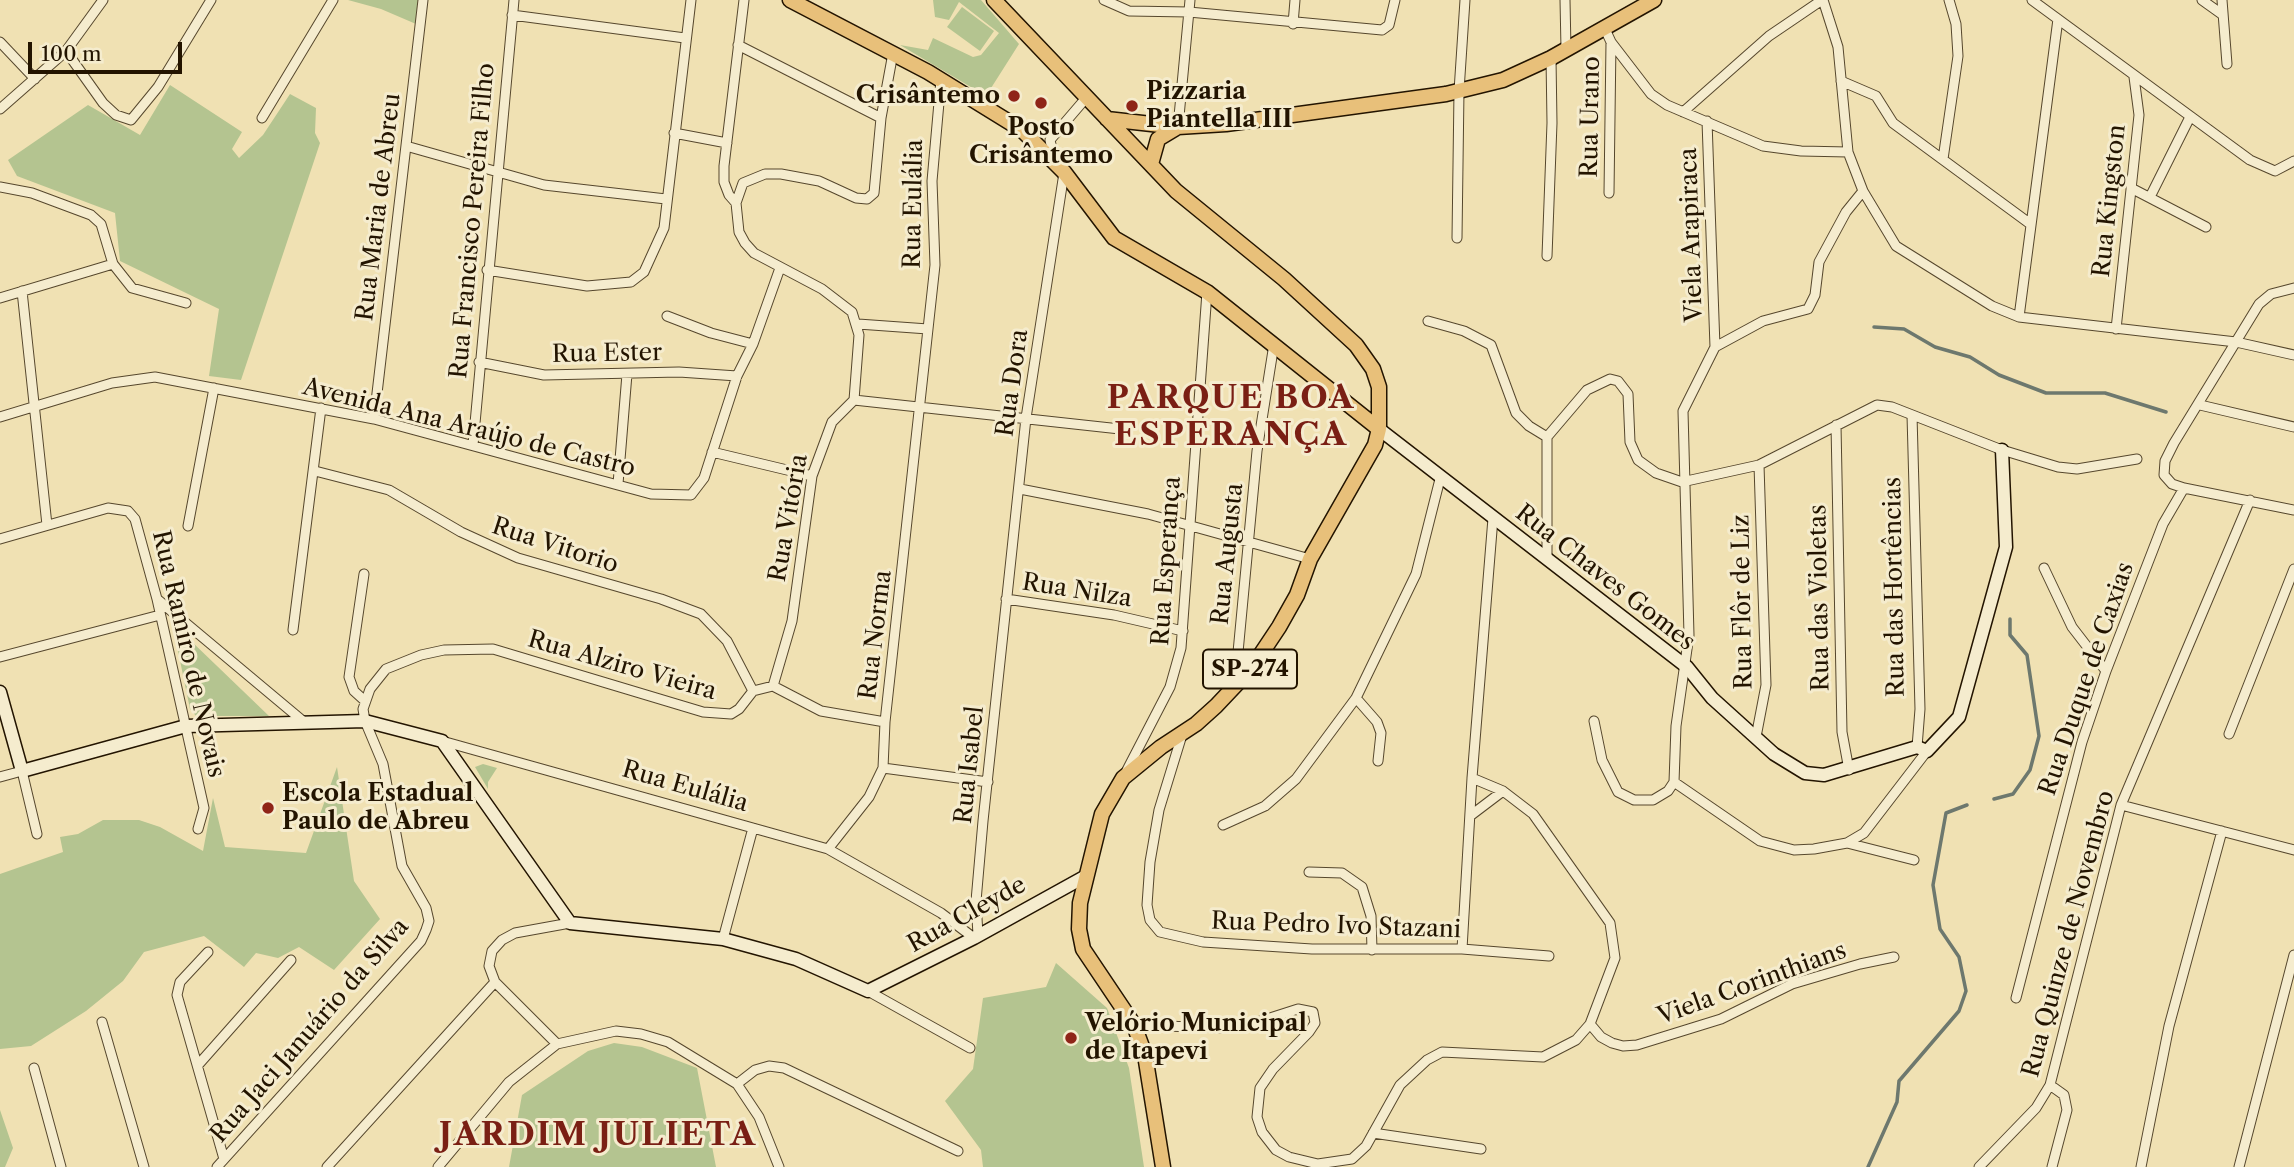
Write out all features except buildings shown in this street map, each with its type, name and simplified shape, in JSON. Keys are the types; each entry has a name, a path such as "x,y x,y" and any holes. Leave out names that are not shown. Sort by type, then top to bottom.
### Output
{"main road":[{"path":"790,0 941,80 1027,134 1060,168 1114,238 1207,292 1379,429"},
{"name":"SP-274","path":"994,0 1176,191 1284,279 1356,345 1373,369 1379,387 1379,429 1375,445 1310,559 1297,595 1279,627 1234,686 1182,735 1161,747 1123,778 1102,814 1080,903 1079,929 1083,949 1134,1025 1150,1081 1163,1167"},
{"path":"1107,119 1178,127 1226,124 1459,91 1503,80 1566,49 1608,35 1654,0"},
{"path":"1151,164 1158,139 1178,127"}],"street":[{"path":"0,109 66,51 103,0"},
{"path":"66,51 103,103 116,115 131,120 158,87 211,0"},
{"path":"262,118 333,0"},
{"name":"Rua Maria de Abreu","path":"374,419 423,0"},
{"name":"Rua Francisco Pereira Filho","path":"473,445 487,270 514,0"},
{"path":"487,270 587,286 631,282 644,272 660,243 664,228 691,0"},
{"path":"736,203 729,195 724,182 744,0"},
{"path":"1104,0 1129,10 1189,12 1293,24 1382,30 1389,25 1395,0"},
{"path":"1178,127 1190,0"},
{"path":"1293,24 1296,0"},
{"path":"1457,238 1459,91 1465,0"},
{"path":"1565,0 1566,49"},
{"path":"1684,112 1769,36 1822,0 1839,47 1848,152 1863,191 1895,246 1992,306 2019,317 2236,342 2294,355"},
{"path":"1943,159 1958,56 1956,24 1950,0"},
{"path":"2032,0 2134,77 2263,167 2275,171 2294,161"},
{"path":"2202,0 2223,15"},
{"path":"2222,0 2227,64"},
{"path":"512,15 685,38"},
{"path":"2019,317 2029,223 2058,19"},
{"path":"1608,35 1651,94 1667,105 1763,146 1801,151 1848,152"},
{"name":"Rua Urano","path":"1608,35 1609,193"},
{"path":"0,42 35,79"},
{"path":"738,45 881,118"},
{"path":"893,53 881,118 874,193 866,199 856,198 819,181 765,174 743,183 736,203 739,232 744,243 754,254 822,289 852,312 858,324 859,357 854,400 1119,429"},
{"path":"1547,256 1552,123 1551,58"},
{"name":"Rua Kingston","path":"2116,329 2140,101 2134,77"},
{"name":"Rua Eulália","path":"920,408 935,265 932,181 941,80"},
{"path":"1841,81 1876,96 1893,122 2029,223"},
{"path":"1050,140 1086,98"},
{"path":"2150,197 2190,117"},
{"name":"Viela Arapiraca","path":"1707,121 1715,347"},
{"path":"674,133 727,143"},
{"path":"1027,134 1050,140"},
{"path":"1050,140 1060,168"},
{"path":"406,146 437,152 497,173 564,188 666,199"},
{"name":"Rua Dora","path":"1006,599 1026,418 1060,168"},
{"path":"0,187 32,193 91,215 101,224 108,238 113,264 132,288 186,303"},
{"path":"2131,188 2206,227"},
{"path":"1594,721 1602,760 1618,792 1634,800 1653,800 1668,791 1674,782 1676,726 1686,667 1689,605 1682,482 1683,411 1715,347 1763,321 1808,309 1815,295 1819,262 1846,212 1863,191"},
{"path":"0,298 113,264"},
{"name":"Avenida Ana Araújo de Castro","path":"0,417 132,379 155,377 374,419 667,496 691,495 704,478 737,376 753,344 780,268"},
{"path":"2294,288 2271,294 2259,304 2200,405 2174,443 2163,469 2167,480 2184,488 2294,510"},
{"path":"0,539 47,525 22,291"},
{"name":"Rua Esperança","path":"1123,778 1177,669 1183,631 1207,292"},
{"path":"667,316 711,333 753,344"},
{"path":"1429,321 1464,331 1491,345 1516,413 1529,426 1547,437"},
{"path":"858,324 928,329"},
{"name":"Rua Augusta","path":"1234,686 1257,451 1274,344"},
{"name":"Rua Ester","path":"479,362 544,375 737,376"},
{"path":"618,484 627,374"},
{"path":"1547,556 1547,437 1587,390 1600,381 1618,381 1628,394 1633,452 1644,466 1682,482 1759,465 1877,405 1892,407 2003,450 2068,469 2137,459"},
{"path":"188,526 214,388"},
{"name":"Rua Vitória","path":"774,686 792,621 812,476 832,422 854,400"},
{"path":"2200,405 2294,427"},
{"path":"293,629 321,408"},
{"name":"Rua Norma","path":"828,849 869,797 883,768 920,408"},
{"name":"Rua das Hortências","path":"1912,415 1922,749"},
{"name":"Rua das Violetas","path":"1836,425 1842,732 1849,770"},
{"name":"Rua Chaves Gomes","path":"1379,429 1440,479 1547,556 1686,667 1720,706 1774,754 1805,773 1824,775 1849,770 1922,749"},
{"path":"1847,843 1864,833 1875,821 1922,749 1959,717 1995,595 2006,547 2003,450"},
{"path":"712,452 812,476"},
{"name":"Rua Flôr de Liz","path":"1756,737 1766,685 1759,465"},
{"name":"Rua Vitorio","path":"315,471 389,490 461,533 518,558 694,610 715,626 727,642 753,691"},
{"path":"1223,825 1265,806 1296,779 1356,698 1416,574 1440,479"},
{"name":"Rua Duque de Caxias","path":"2016,998 2066,796 2106,671 2158,535 2184,488"},
{"path":"1020,489 1189,525 1310,559"},
{"name":"Rua Quinze de Novembro","path":"1979,1167 2036,1108 2050,1085 2121,805 2250,500"},
{"name":"Rua Ramiro de Novais","path":"47,525 108,508 128,511 135,519 157,599 204,808 198,829"},
{"path":"1462,949 1472,778 1493,518"},
{"path":"2044,568 2072,627 2106,671"},
{"path":"2230,734 2294,569"},
{"path":"364,574 349,677 354,691 365,701 365,722"},
{"path":"157,599 303,722"},
{"name":"Rua Nilza","path":"1006,599 1114,615 1183,631"},
{"name":"Rua Isabel","path":"976,937 976,901 1006,599"},
{"path":"0,657 160,615"},
{"name":"Rua Alziro Vieira","path":"365,701 377,677 400,662 444,650 492,649 703,712 731,714 753,691 774,686"},
{"path":"774,686 821,711 886,722"},
{"path":"0,692 37,834"},
{"path":"1356,698 1377,722 1381,733 1377,761"},
{"name":"Rua Eulália","path":"22,771 187,726 365,722 828,849 941,913 976,937"},
{"name":"Rua Jaci Januário da Silva","path":"217,1167 421,941 429,921 426,908 401,866 383,764 365,722"},
{"name":"Rua Pedro Ivo Stazani","path":"1182,735 1159,810 1150,862 1147,905 1150,920 1160,932 1203,942 1372,950 1462,949 1549,956"},
{"path":"442,741 570,923"},
{"path":"883,768 988,782"},
{"path":"0,777 22,771"},
{"path":"1134,1025 1224,1028 1245,1026 1298,1009 1313,1012 1315,1023 1309,1032 1273,1069 1260,1088 1257,1117 1268,1143 1289,1157 1318,1164 1353,1163 1400,1085 1414,1070 1442,1052 1543,1057 1576,1040 1590,1024 1615,958 1613,933 1599,905 1533,814 1503,791 1472,778"},
{"path":"1674,782 1760,841 1778,847 1794,850 1847,843 1914,860"},
{"path":"1470,816 1503,791"},
{"path":"2121,805 2294,850"},
{"path":"723,939 753,828"},
{"path":"2141,1167 2151,1105 2169,1026 2222,831"},
{"path":"1308,872 1342,873 1362,887 1371,916 1372,950"},
{"name":"Rua Cleyde","path":"868,992 976,937 1086,876"},
{"path":"557,1044 495,982 489,966 492,951 502,940 516,933 570,923 723,939 796,959 868,992 970,1048"},
{"path":"208,952 180,982 177,995 224,1159"},
{"path":"2238,1167 2294,955"},
{"name":"Viela Corinthians","path":"1590,1024 1601,1037 1623,1046 1696,1028 1791,984 1894,957"},
{"path":"198,1065 290,960"},
{"path":"327,1167 495,982"},
{"path":"102,1022 144,1167"},
{"path":"438,1167 509,1082 557,1044 616,1031 641,1034 695,1055 737,1084 759,1117 779,1167"},
{"path":"737,1084 755,1070 769,1066 784,1068 958,1151"},
{"path":"34,1068 61,1167"},
{"path":"2050,1085 2064,1095 2067,1110 2052,1167"},
{"path":"1373,1133 1481,1149"}],"green space":[{"path":"348,0 418,0 416,24 381,9"},
{"path":"933,0 981,0 1019,44 986,96 900,45 928,50 933,38 973,57 981,55 999,33 959,2 949,20 935,17"},
{"path":"962,7 994,31 980,51 947,27"},
{"path":"170,85 242,132 232,149 239,158 263,135 290,94 316,108 315,133 320,143 241,380 209,376 219,309 120,261 115,213 17,176 8,160 88,105 140,135"},
{"path":"181,635 190,640 269,716 196,716 190,709 177,646"},
{"path":"483,764 497,768 488,782 488,789 475,767"},
{"path":"337,767 354,881 380,919 334,970 299,947 278,958 256,953 244,967 204,936 144,952 123,981 86,1011 31,1046 0,1049 0,874 63,852 60,837 78,834 103,820 139,820 160,827 203,851 213,798 225,847 306,853"},
{"path":"1056,963 1107,1008 1129,1068 1144,1167 983,1167 981,1150 945,1101 973,1069 983,998 1046,987"},
{"path":"614,1043 642,1047 697,1068 716,1167 509,1167 522,1095 588,1051"},
{"path":"0,1110 13,1148 5,1167 0,1167"}],"waterway":[{"path":"1874,327 1904,329 1935,347 1970,357 1999,375 2046,393 2105,393 2166,412"},
{"path":"1994,799 2013,794 2030,770 2039,736 2027,655 2010,635 2010,619"},
{"path":"1868,1167 1897,1102 1899,1081 1959,1011 1966,991 1959,957 1940,929 1933,885 1946,813 1967,805"}],"place":[{"name":"Crisântemo","path":"1014,96"},
{"name":"Posto Crisântemo","path":"1041,103"},
{"name":"Pizzaria Piantella III","path":"1132,106"},
{"name":"Escola Estadual Paulo de Abreu","path":"268,808"},
{"name":"Velório Municipal de Itapevi","path":"1071,1038"}],"district":[{"name":"PARQUE BOA ESPERANÇA","path":"1231,418"},
{"name":"JARDIM JULIETA","path":"598,1136"}]}
